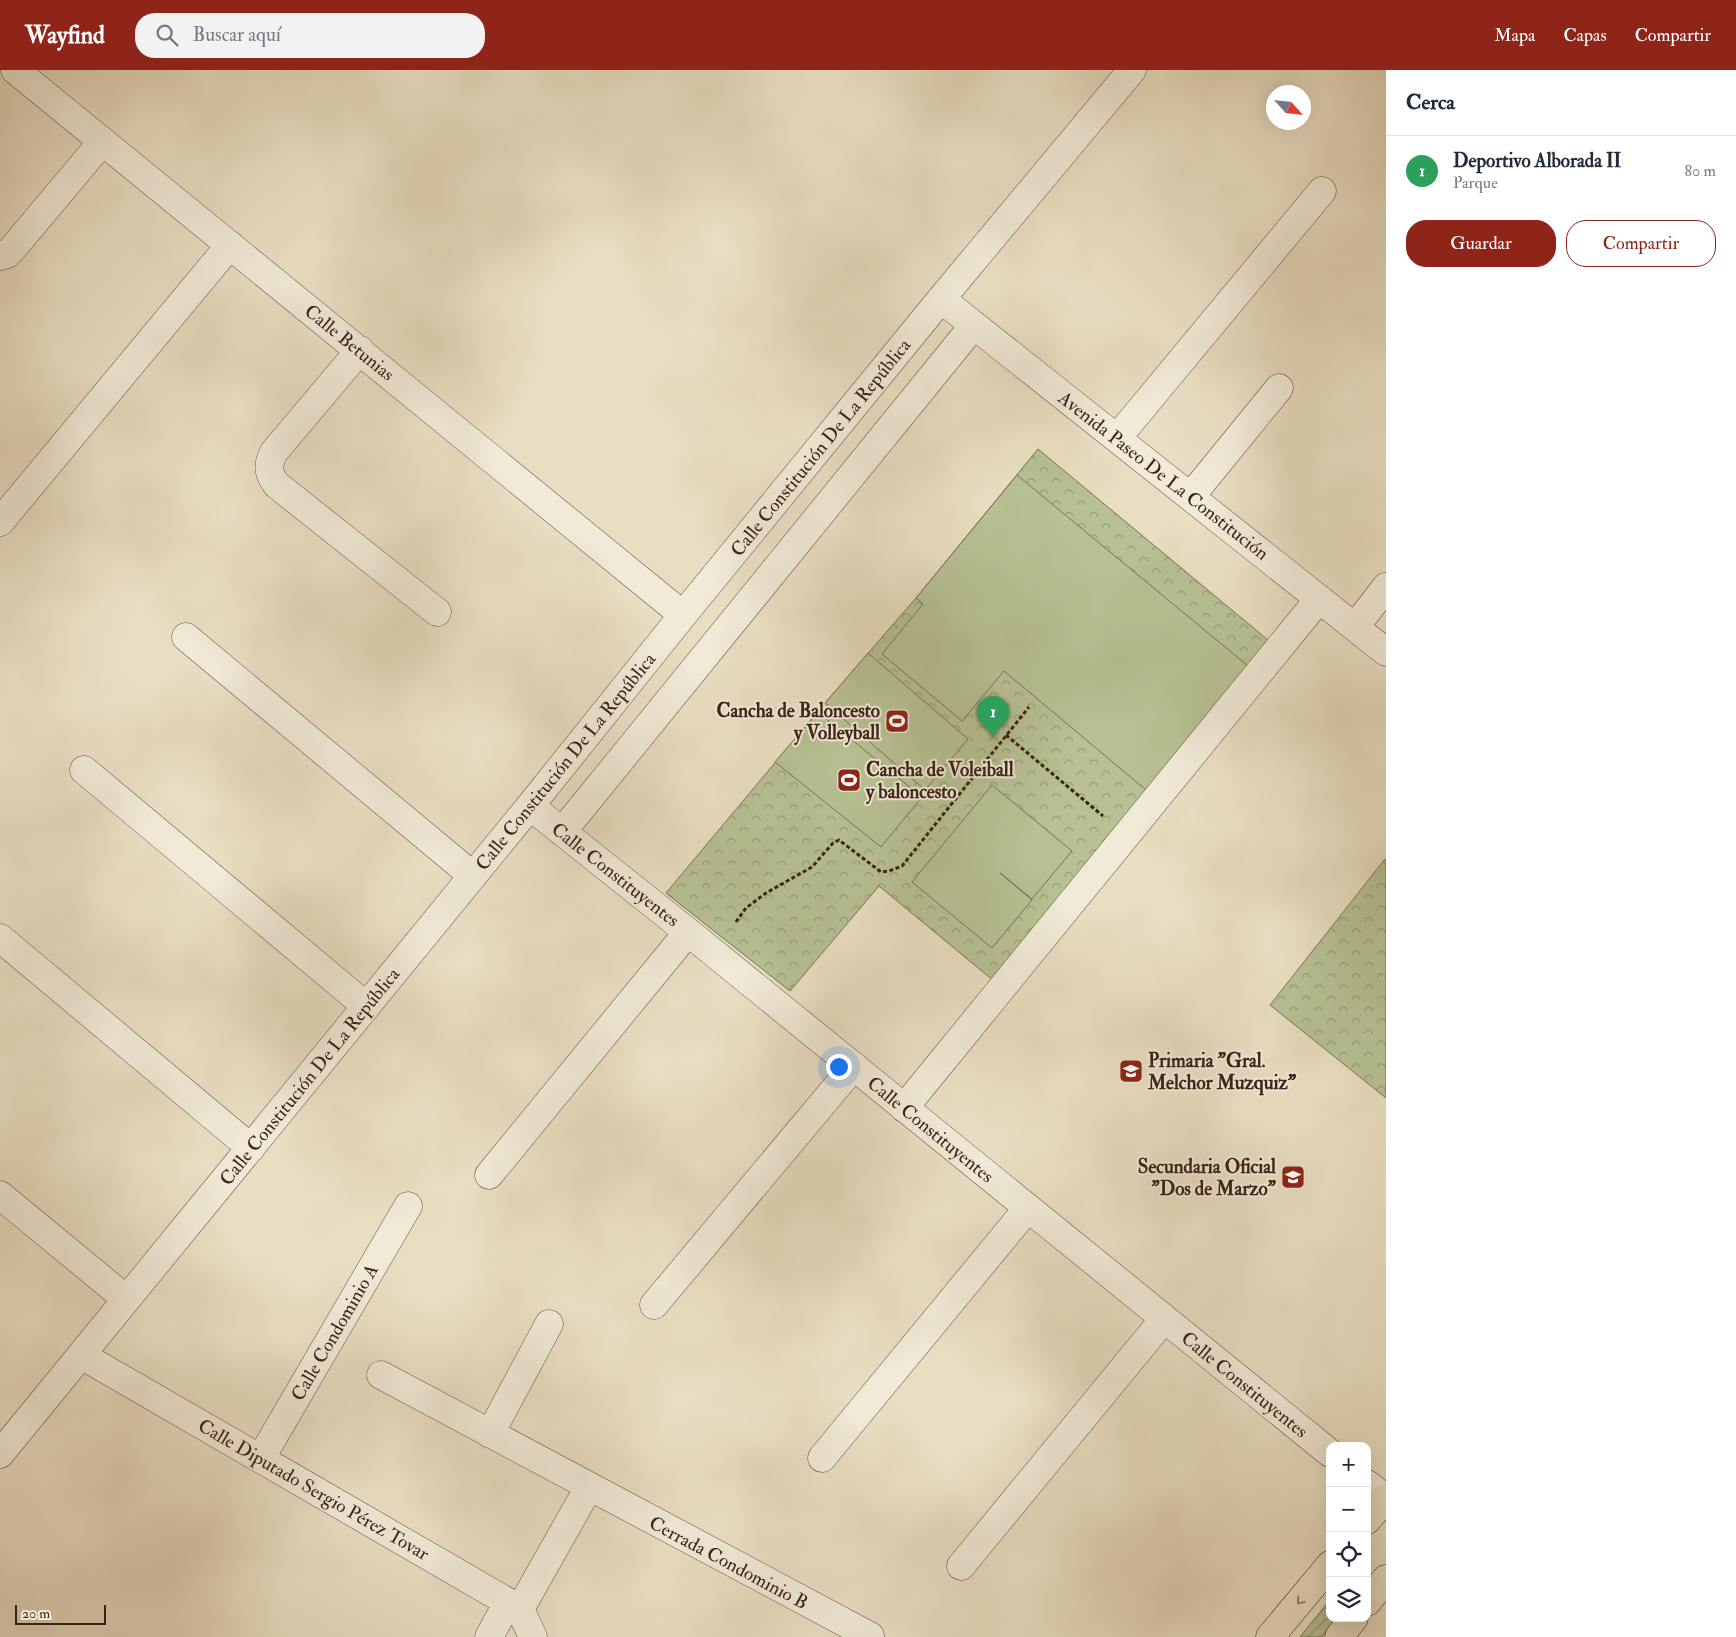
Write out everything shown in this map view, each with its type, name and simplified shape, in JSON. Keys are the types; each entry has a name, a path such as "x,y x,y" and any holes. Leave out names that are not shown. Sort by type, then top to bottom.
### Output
{"main road":[{"path":"1371,1515 1386,1498"},
{"path":"1270,1637 1326,1570"},
{"path":"1371,1597 1386,1579"},
{"path":"1339,1637 1351,1622"}],"street":[{"name":"Calle Betunias","path":"15,70 683,615"},
{"name":"Calle Constitución De La República","path":"0,1454 473,876 941,299 1132,70"},
{"path":"0,256 13,248 102,142"},
{"path":"1117,438 1322,191"},
{"path":"0,522 230,245"},
{"name":"Avenida Paseo De La Constitución","path":"941,299 1386,652"},
{"path":"562,832 974,325"},
{"path":"360,350 274,452 269,460 268,470 277,485 437,612"},
{"path":"1190,496 1279,388"},
{"path":"1355,627 1386,587"},
{"path":"904,1108 1319,599"},
{"path":"186,637 473,876"},
{"path":"84,770 366,1006"},
{"name":"Calle Constituyentes","path":"530,806 854,1066 1326,1450"},
{"path":"489,1175 688,932"},
{"path":"0,938 251,1148"},
{"path":"654,1305 854,1066"},
{"path":"0,1195 126,1299"},
{"name":"Calle Condominio A","path":"261,1458 408,1206"},
{"path":"822,1458 1028,1208"},
{"path":"961,1566 1164,1319"},
{"path":"490,1434 550,1324"},
{"name":"Calle Diputado Sergio Pérez Tovar","path":"81,1355 514,1605"},
{"name":"Cerrada Condominio B","path":"381,1376 870,1636"},
{"path":"490,1637 514,1605 589,1487"},
{"path":"1371,1487 1386,1498"},
{"path":"514,1605 533,1637"}],"path":[{"path":"736,922 746,908 766,893 812,867 833,843 839,840 881,872 902,866 1028,707"},
{"path":"1006,735 1127,835"}],"green space":[{"path":"1038,449 1268,640 994,981 879,886 790,991 666,893 825,703 916,598"},
{"path":"1017,475 1248,666 1146,790 1004,671 962,721 882,654 923,604 916,598"},
{"name":"Cancha de Baloncesto y Volleyball","path":"868,653 968,739 925,790 825,703"},
{"name":"Cancha de Voleiball y baloncesto","path":"818,712 922,797 881,847 775,762"},
{"path":"992,785 1072,851 1032,899 1000,873 1032,900 992,948 912,882"},
{"path":"1386,860 1386,1098 1270,1005"},
{"path":"1326,1605 1326,1622 1334,1622 1322,1637 1300,1637"}],"place":[{"name":"Cancha de Baloncesto y Volleyball","path":"897,721"},
{"name":"Deportivo Alborada II","path":"993,737"},
{"name":"Cancha de Voleiball y baloncesto","path":"849,780"},
{"name":"Primaria \"Gral. Melchor Muzquiz\"","path":"1131,1071"},
{"name":"Secundaria Oficial \"Dos de Marzo\"","path":"1293,1177"}]}
